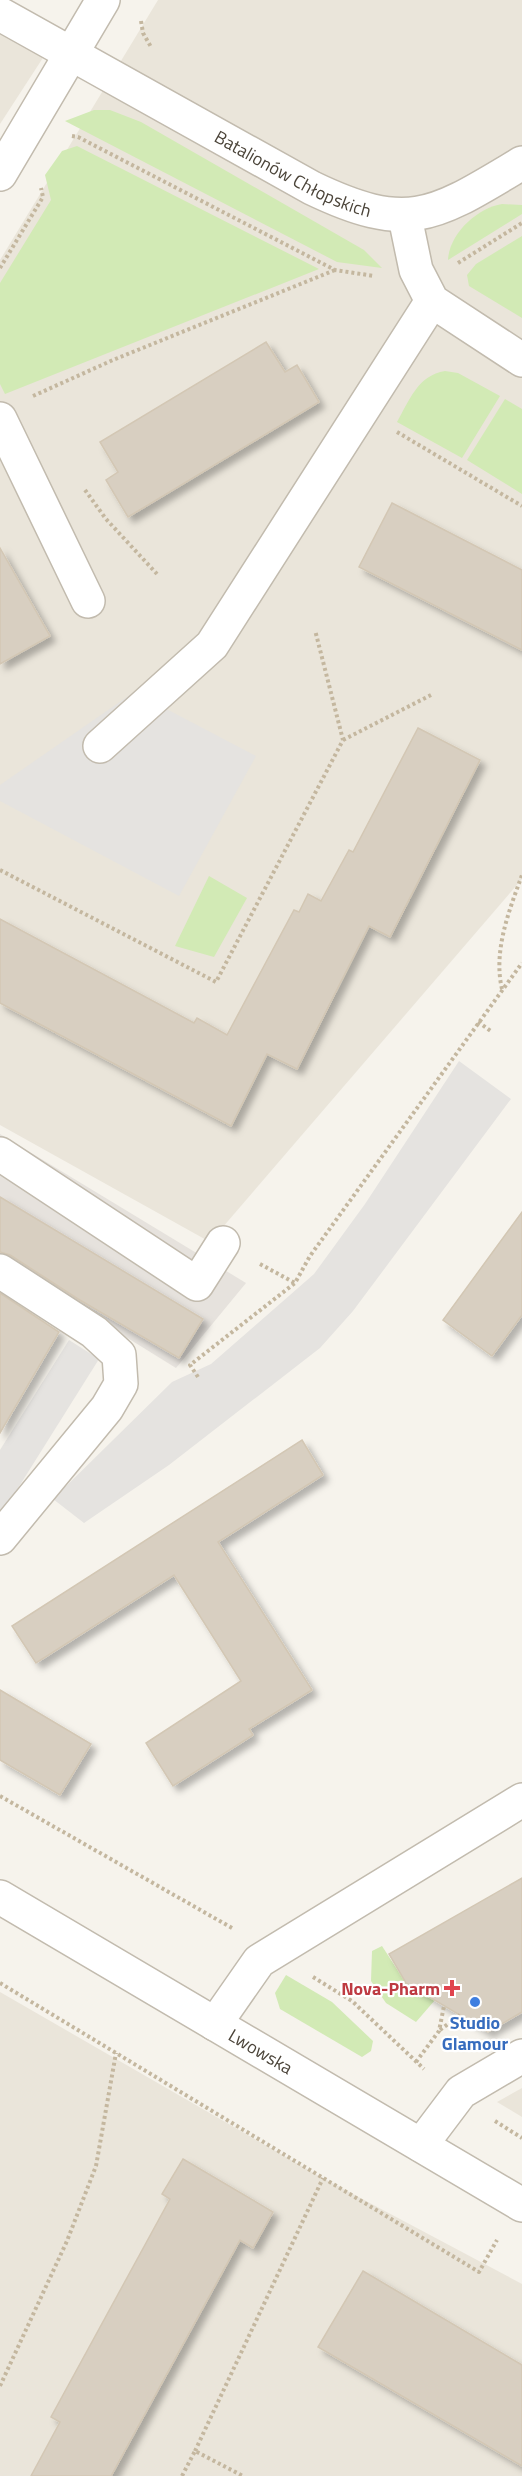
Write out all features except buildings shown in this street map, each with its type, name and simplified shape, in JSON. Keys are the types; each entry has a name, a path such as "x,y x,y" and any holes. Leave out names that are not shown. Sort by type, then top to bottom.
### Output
{"street":[{"path":"0,174 73,55 103,0"},
{"name":"Batalionów Chłopskich","path":"0,15 346,205 405,217 433,211 461,200 522,163"},
{"path":"405,217 416,270 432,301 522,360"},
{"path":"100,746 212,645 432,301"},
{"path":"0,419 88,601"},
{"path":"0,1154 196,1284 223,1243"},
{"path":"0,1271 103,1340 119,1355 121,1384 107,1408 0,1538"},
{"path":"215,2024 259,1962 522,1800"},
{"name":"Lwowska","path":"1,1899 522,2205"},
{"path":"421,2145 461,2092 522,2056"}],"path":[{"path":"141,17 143,33 153,51"},
{"path":"63,136 78,137 335,270 371,276 458,262 522,223"},
{"path":"0,268 43,197 39,181"},
{"path":"31,398 113,360 335,270"},
{"path":"388,427 522,506"},
{"path":"315,630 344,740"},
{"path":"0,870 216,982 344,740 431,695"},
{"path":"502,990 497,969 505,930 522,875"},
{"path":"198,1377 190,1365 295,1283 310,1256 522,963"},
{"path":"478,1022 492,1032"},
{"path":"0,1983 479,2272 501,2235"},
{"path":"439,2031 444,2006"},
{"path":"416,2062 439,2031 460,2015"},
{"path":"0,2386 67,2241 96,2166 116,2054"},
{"path":"182,2476 323,2178"},
{"path":"195,2451 243,2476"}],"shaded area":[{"path":"158,0 522,0 522,879 210,1242 0,1125 0,260"},
{"path":"0,23 48,50 0,124"},
{"path":"134,692 256,756 179,896 0,801 0,785"},
{"path":"459,1061 511,1099 353,1311 320,1348 169,1465 84,1523 53,1499 172,1382 211,1364 314,1274 365,1204"},
{"path":"0,1134 246,1283 176,1368 0,1259"},
{"path":"69,1340 99,1359 3,1512 0,1510 0,1450"},
{"path":"0,1992 319,2176 522,2284 522,2476 0,2476"},
{"path":"522,2088 522,2117 497,2102"}],"green space":[{"path":"94,110 110,110 141,122 364,250 382,268 337,262 65,121"},
{"path":"77,146 319,269 5,394 0,384 0,283 51,200 45,175 62,151"},
{"path":"502,204 522,205 522,214 448,260 453,241 466,224 483,211"},
{"path":"522,236 522,318 469,286 467,275 476,264"},
{"path":"445,371 458,373 500,396 462,458 397,422 421,383 436,373"},
{"path":"505,399 522,409 522,494 467,460"},
{"path":"209,876 247,898 214,957 175,946"},
{"path":"382,1946 406,1983 435,2000 416,2022 386,2003 371,1981 372,1951"},
{"path":"286,1975 332,2002 373,2041 371,2051 362,2057 280,2009 275,1993"}],"place":[{"name":"Nova-Pharm","path":"452,1988"},
{"name":"Studio Glamour","path":"475,2002"}]}
